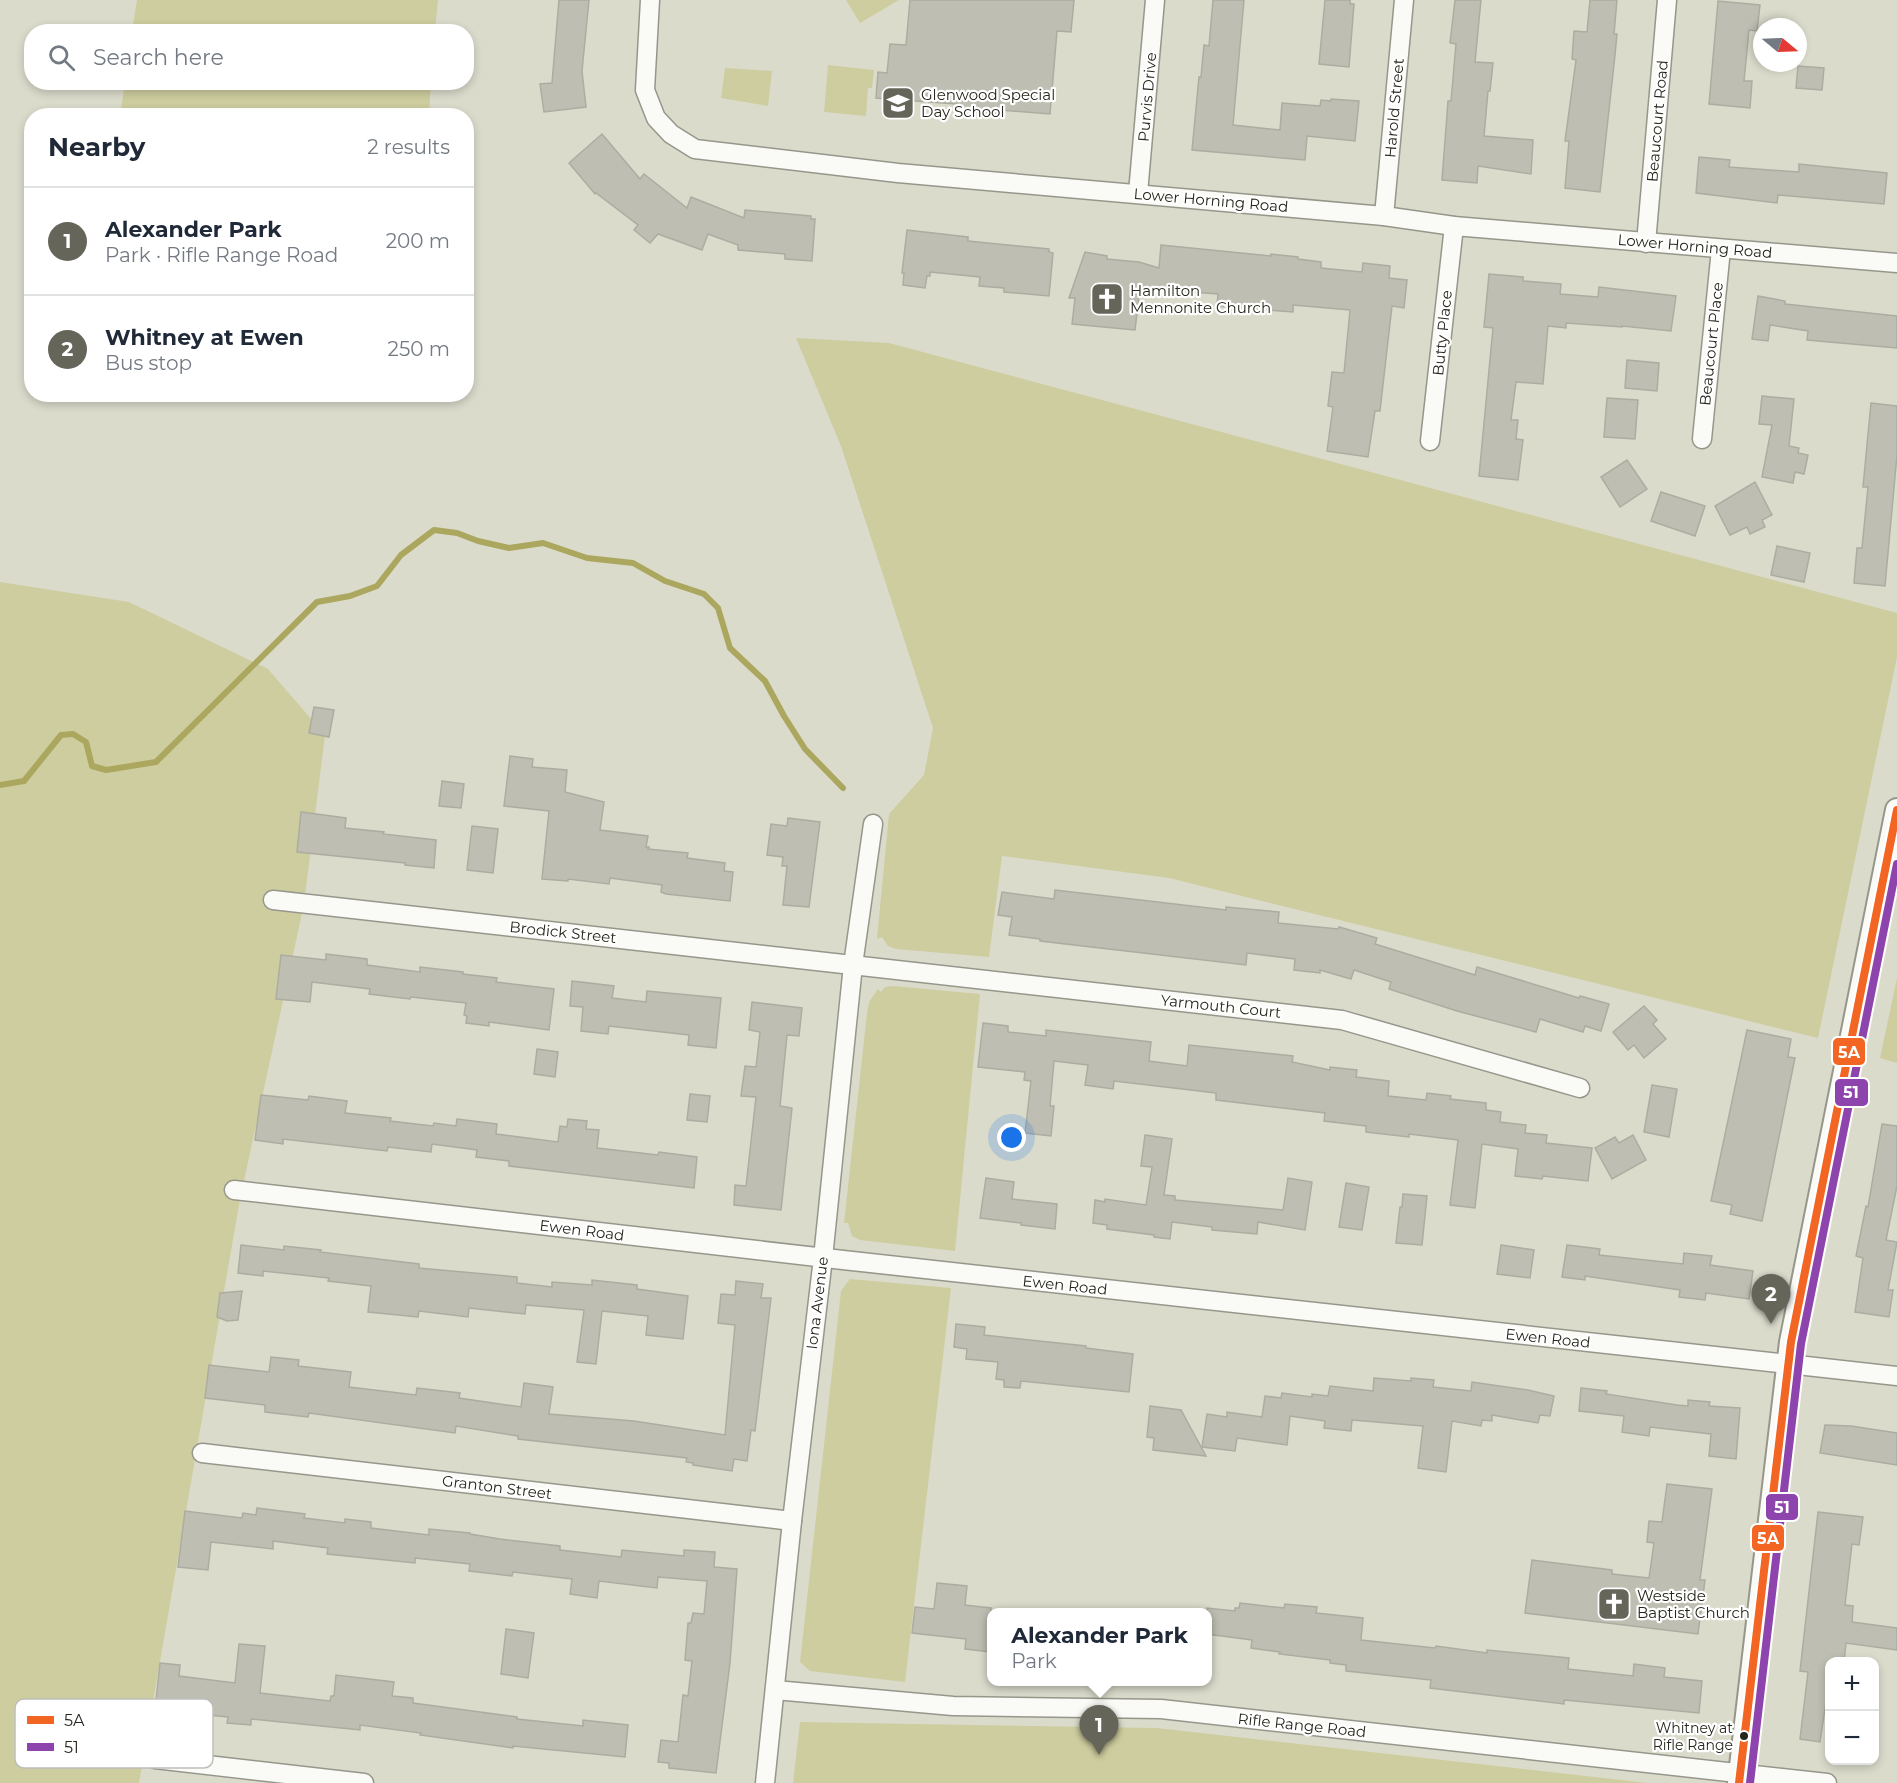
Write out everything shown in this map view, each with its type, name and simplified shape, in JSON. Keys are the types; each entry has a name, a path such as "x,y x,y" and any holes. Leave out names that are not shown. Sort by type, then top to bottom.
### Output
{"street":[{"name":"Lower Horning Road","path":"650,0 645,90 656,118 671,134 695,149 898,173 1384,216 1454,226 1897,264"},
{"name":"Purvis Drive","path":"1138,193 1155,0"},
{"name":"Harold Street","path":"1384,216 1404,0"},
{"name":"Beaucourt Road","path":"1646,243 1667,0"},
{"name":"Butty Place","path":"1430,441 1454,226"},
{"name":"Beaucourt Place","path":"1701,439 1721,249"},
{"path":"1740,1778 1793,1331 1897,810"},
{"name":"Iona Avenue","path":"765,1783 853,965 873,824"},
{"name":"Brodick Street","path":"273,900 853,965"},
{"name":"Yarmouth Court","path":"853,965 1342,1020 1580,1088"},
{"name":"Ewen Road","path":"234,1190 823,1258 1897,1376"},
{"name":"Granton Street","path":"202,1453 792,1521"},
{"name":"Rifle Range Road","path":"775,1690 953,1706 1161,1709 1740,1778 1827,1783"},
{"path":"213,1766 364,1783"}],"green space":[{"path":"137,0 438,0 436,24 133,24"},
{"path":"846,0 899,0 860,23"},
{"path":"828,65 874,70 872,88 868,88 866,116 824,112"},
{"path":"725,68 772,71 768,106 721,98"},
{"path":"124,90 431,90 429,108 121,108"},
{"path":"796,338 889,343 1897,613 1897,657 1818,1038 1169,878 1002,856 989,957 896,949 888,946 882,937 877,939 889,814 924,775 933,728 841,446"},
{"path":"0,582 129,602 268,669 325,735 304,904 240,1199 154,1699 15,1699 15,1768 142,1768 139,1783 0,1783"},
{"path":"1897,978 1897,1063 1880,1058"},
{"path":"885,987 980,994 955,1251 860,1240 852,1236 848,1223 844,1223 869,1002 878,989 881,992"},
{"path":"850,1279 951,1288 905,1682 810,1671 800,1662 841,1291"},
{"path":"800,1722 1157,1728 1648,1783 793,1783"}],"building":[{"path":"559,0 589,0 582,71 586,107 544,112 540,84 552,83"},
{"path":"910,0 1074,0 1071,32 1057,31 1050,114 1000,110 1000,114 956,110 956,104 876,98 878,72 887,73 890,44 906,45"},
{"path":"1213,0 1244,0 1233,125 1280,130 1282,103 1320,106 1321,100 1359,101 1355,141 1307,136 1305,160 1192,150 1199,77 1201,77 1204,45 1209,46"},
{"path":"1325,0 1350,0 1350,4 1354,4 1349,67 1319,64"},
{"path":"1455,0 1481,0 1475,62 1493,63 1484,136 1533,140 1531,174 1478,166 1477,183 1442,180 1448,101 1451,101 1456,44 1450,43"},
{"path":"1590,0 1617,0 1614,34 1617,34 1600,192 1565,188 1569,141 1565,141 1576,60 1572,59 1574,31 1587,32"},
{"path":"1718,1 1760,5 1758,18 1753,18 1753,30 1749,30 1744,81 1752,81 1750,108 1709,104"},
{"path":"1807,67 1824,68 1822,90 1796,88 1797,72 1807,72"},
{"path":"602,134 640,179 644,174 687,208 691,197 744,218 745,210 811,216 811,219 815,219 812,261 785,259 785,254 738,250 738,245 708,234 702,250 658,234 650,243 634,230 638,225 595,194 569,163"},
{"path":"1699,157 1730,160 1729,167 1799,172 1799,164 1887,173 1884,204 1778,195 1777,203 1696,193"},
{"path":"907,230 968,237 968,241 1049,249 1049,252 1053,253 1049,296 1004,292 1004,288 979,286 980,277 930,272 925,288 903,285 904,273 902,273"},
{"path":"1161,245 1298,257 1298,259 1321,262 1321,268 1362,272 1363,263 1390,266 1389,278 1407,280 1404,308 1392,306 1380,411 1375,411 1368,457 1327,451 1333,407 1328,406 1332,372 1344,373 1350,310 1293,305 1293,312 1217,306 1218,294 1140,288 1135,330 1072,324 1075,298 1069,298 1085,252 1107,256 1107,259 1139,262 1159,268"},
{"path":"1489,274 1523,277 1523,281 1561,284 1560,294 1598,297 1599,287 1676,296 1671,331 1566,323 1566,328 1548,326 1543,384 1516,382 1511,420 1518,420 1516,439 1523,440 1518,480 1479,476 1493,328 1484,327"},
{"path":"1758,296 1785,301 1785,304 1897,316 1897,348 1807,340 1808,331 1770,325 1768,341 1752,339"},
{"path":"1627,360 1659,363 1657,391 1625,388"},
{"path":"1762,396 1794,399 1789,446 1799,448 1798,453 1808,455 1804,474 1795,472 1793,483 1762,477 1772,425 1759,424"},
{"path":"1607,398 1638,400 1635,439 1604,437"},
{"path":"1871,403 1897,406 1897,455 1885,586 1854,583 1857,548 1862,548 1868,487 1863,487"},
{"path":"1627,460 1647,489 1620,507 1601,477"},
{"path":"1755,482 1772,515 1762,520 1765,527 1750,534 1747,527 1730,535 1715,506"},
{"path":"1661,492 1705,506 1695,536 1651,521"},
{"path":"1777,546 1810,553 1804,582 1771,575"},
{"path":"314,707 334,710 329,737 309,733"},
{"path":"510,756 533,759 532,767 567,770 565,792 604,802 600,830 648,836 646,847 649,847 648,849 688,853 687,858 725,863 724,871 733,872 730,901 666,894 661,892 662,885 610,878 609,884 568,879 568,881 542,879 549,811 504,806"},
{"path":"442,781 464,784 461,808 439,806"},
{"path":"301,812 346,818 345,828 436,840 434,868 297,852"},
{"path":"788,818 820,822 809,907 783,905 787,866 782,866 783,857 767,855 771,824 787,826"},
{"path":"472,826 498,829 493,873 467,870"},
{"path":"1055,890 1226,910 1226,907 1279,912 1278,923 1338,929 1339,927 1377,938 1375,944 1475,975 1477,967 1579,998 1580,996 1609,1004 1601,1031 1585,1026 1583,1032 1540,1019 1536,1032 1457,1011 1389,989 1391,982 1354,970 1351,979 1320,970 1320,973 1294,970 1295,959 1247,953 1246,965 1040,941 1040,939 1009,935 1012,917 998,915 1002,892 1054,899"},
{"path":"326,954 367,959 367,965 420,972 420,967 463,972 463,974 497,978 496,982 554,989 549,1030 489,1022 489,1026 466,1023 467,1016 464,1015 466,1003 369,994 370,989 312,982 310,1002 276,999 281,955 326,960"},
{"path":"572,981 614,986 612,998 646,1002 647,991 721,998 716,1048 688,1045 689,1035 609,1026 608,1034 581,1031 583,1007 570,1006"},
{"path":"752,1002 802,1008 799,1036 787,1035 780,1106 792,1108 781,1210 734,1205 735,1185 746,1186 756,1097 741,1096 745,1066 756,1067 760,1032 749,1030"},
{"path":"1644,1006 1657,1020 1653,1024 1666,1039 1644,1058 1634,1045 1628,1050 1613,1032"},
{"path":"983,1023 1008,1026 1008,1032 1046,1036 1046,1030 1151,1042 1149,1061 1187,1066 1189,1045 1293,1056 1292,1062 1330,1070 1330,1067 1357,1070 1356,1077 1389,1081 1388,1096 1426,1100 1427,1093 1451,1096 1450,1099 1486,1103 1486,1110 1501,1112 1500,1122 1526,1125 1525,1133 1547,1135 1546,1143 1592,1148 1588,1181 1543,1176 1542,1179 1515,1176 1518,1149 1482,1144 1475,1208 1450,1205 1458,1140 1366,1132 1366,1126 1324,1121 1325,1113 1216,1100 1216,1093 1114,1081 1113,1089 1085,1085 1088,1065 1054,1061 1050,1106 1054,1106 1051,1136 1025,1133 1031,1081 1024,1080 1025,1072 978,1067"},
{"path":"1747,1030 1791,1039 1788,1057 1795,1058 1762,1221 1730,1214 1732,1205 1711,1201"},
{"path":"537,1049 558,1052 555,1077 534,1074"},
{"path":"1652,1085 1677,1089 1669,1137 1644,1132"},
{"path":"690,1094 710,1096 707,1122 687,1120"},
{"path":"261,1095 308,1100 309,1096 347,1101 345,1113 391,1118 390,1121 456,1126 457,1119 497,1124 496,1134 558,1142 560,1126 567,1127 568,1119 587,1121 586,1129 599,1130 597,1148 697,1157 694,1188 509,1166 509,1161 476,1157 477,1150 432,1144 431,1152 388,1147 387,1151 283,1139 283,1144 255,1140"},
{"path":"1882,1124 1897,1126 1897,1186 1886,1240 1897,1242 1888,1290 1893,1290 1889,1317 1855,1312 1863,1258 1856,1256 1866,1206 1868,1207"},
{"path":"1145,1135 1172,1139 1164,1195 1175,1196 1175,1200 1283,1210 1288,1178 1312,1182 1305,1230 1258,1222 1257,1234 1212,1230 1212,1227 1172,1222 1170,1239 1107,1229 1107,1225 1093,1223 1095,1200 1105,1202 1105,1199 1146,1205 1152,1167 1141,1166"},
{"path":"1633,1135 1646,1160 1612,1179 1595,1148 1615,1137 1619,1143"},
{"path":"986,1178 1014,1182 1012,1199 1057,1204 1055,1229 980,1218"},
{"path":"1346,1183 1369,1187 1362,1230 1339,1227"},
{"path":"1403,1194 1427,1196 1422,1245 1396,1243"},
{"path":"241,1245 284,1250 284,1246 321,1250 320,1252 419,1264 419,1268 517,1277 517,1283 552,1287 552,1282 592,1285 592,1280 637,1285 637,1289 688,1296 683,1339 646,1335 648,1316 602,1311 596,1364 577,1362 584,1310 526,1305 525,1314 469,1308 468,1317 419,1311 418,1317 368,1312 371,1286 328,1281 329,1278 263,1271 263,1276 238,1273"},
{"path":"1501,1245 1534,1250 1530,1278 1497,1274"},
{"path":"1567,1245 1600,1249 1599,1255 1683,1264 1684,1253 1712,1256 1710,1265 1753,1271 1749,1299 1706,1293 1705,1300 1679,1297 1680,1290 1585,1276 1585,1280 1562,1277"},
{"path":"736,1281 763,1284 761,1298 771,1298 755,1431 751,1430 747,1461 734,1459 732,1471 693,1465 693,1463 686,1462 687,1458 518,1439 518,1436 456,1426 455,1433 309,1413 308,1417 265,1412 265,1405 205,1398 209,1365 269,1372 271,1357 299,1360 298,1366 351,1372 349,1387 416,1395 417,1388 460,1393 459,1398 521,1407 524,1383 553,1387 549,1414 634,1421 725,1435 735,1325 718,1323 721,1294 735,1295"},
{"path":"242,1291 238,1320 227,1321 217,1317 220,1293"},
{"path":"956,1324 985,1327 984,1335 1086,1346 1086,1348 1133,1354 1129,1392 1021,1381 1020,1388 1004,1387 1004,1380 996,1379 998,1362 966,1359 967,1349 954,1347"},
{"path":"1374,1378 1434,1380 1433,1387 1471,1391 1472,1382 1554,1396 1550,1416 1540,1415 1538,1423 1492,1415 1492,1421 1482,1420 1481,1426 1452,1421 1446,1472 1418,1468 1423,1426 1352,1420 1351,1431 1324,1428 1325,1421 1290,1416 1287,1445 1237,1438 1235,1451 1202,1447 1207,1414 1227,1417 1227,1412 1262,1417 1265,1396 1281,1398 1282,1393 1312,1397 1312,1394 1328,1396 1330,1386 1373,1391"},
{"path":"1581,1388 1677,1405 1688,1406 1688,1400 1710,1402 1709,1406 1740,1408 1736,1459 1709,1456 1711,1434 1650,1427 1649,1436 1622,1432 1624,1416 1579,1411"},
{"path":"1150,1406 1181,1410 1206,1456 1153,1450 1154,1438 1147,1437"},
{"path":"1825,1425 1851,1426 1897,1433 1897,1465 1820,1453"},
{"name":"Westside Baptist Church","path":"1667,1484 1712,1489 1700,1580 1705,1580 1698,1634 1525,1613 1532,1560 1612,1570 1612,1574 1649,1578 1654,1543 1647,1542 1649,1521 1662,1522"},
{"path":"257,1508 305,1514 304,1518 345,1523 345,1519 371,1522 371,1528 429,1535 429,1529 470,1533 560,1546 560,1550 621,1557 622,1550 684,1556 684,1550 715,1552 714,1567 737,1569 730,1663 716,1773 669,1768 669,1763 658,1762 661,1740 678,1742 683,1695 688,1696 692,1661 685,1660 688,1623 691,1623 693,1613 704,1614 707,1581 658,1577 657,1588 599,1581 597,1598 570,1594 572,1579 513,1572 512,1576 469,1571 470,1564 415,1558 415,1563 327,1554 328,1548 273,1541 273,1549 211,1542 208,1570 178,1567 185,1511 242,1518 243,1513 256,1515"},
{"path":"1818,1512 1863,1517 1859,1545 1852,1544 1845,1605 1853,1606 1852,1622 1897,1628 1897,1650 1846,1643 1845,1657 1825,1657 1825,1708 1820,1742 1800,1739 1808,1672 1800,1671"},
{"path":"937,1583 967,1586 965,1605 991,1608 987,1608 987,1652 965,1649 966,1639 912,1633 915,1607 934,1609"},
{"path":"1240,1603 1284,1608 1285,1604 1317,1607 1316,1613 1363,1618 1361,1640 1487,1653 1487,1650 1569,1658 1568,1669 1633,1676 1634,1664 1665,1668 1664,1677 1702,1681 1699,1713 1564,1700 1564,1704 1430,1688 1431,1680 1346,1671 1346,1665 1330,1663 1330,1660 1251,1648 1252,1640 1212,1635 1212,1609 1235,1611 1235,1608 1239,1608"},
{"path":"506,1629 534,1633 528,1678 501,1674"},
{"path":"239,1644 265,1646 260,1693 330,1701 331,1696 334,1696 336,1675 394,1682 392,1696 413,1698 413,1703 517,1717 517,1719 583,1726 583,1720 628,1725 625,1757 513,1746 513,1748 360,1725 360,1730 251,1719 251,1725 227,1723 228,1717 213,1716 213,1699 156,1699 160,1663 180,1665 179,1676 235,1683"}],"waterway":[{"path":"0,785 24,781 61,735 73,734 86,742 92,766 106,770 156,762 317,602 350,596 377,586 401,555 434,530 457,533 478,541 509,548 543,543 587,558 633,563 665,581 704,594 718,608 730,648 765,681 805,749 843,788"}],"transit line":[{"name":"5A","path":"1739,1783 1791,1342 1897,810"},
{"name":"51","path":"1750,1783 1801,1344 1897,864"}],"place":[{"name":"Glenwood Special Day School","path":"898,103"},
{"name":"Hamilton Mennonite Church","path":"1107,299"},
{"name":"Whitney at Ewen","path":"1771,1324"},
{"name":"Westside Baptist Church","path":"1614,1604"},
{"name":"Whitney at Rifle Range","path":"1744,1736"},
{"name":"Alexander Park","path":"1099,1755"}]}
